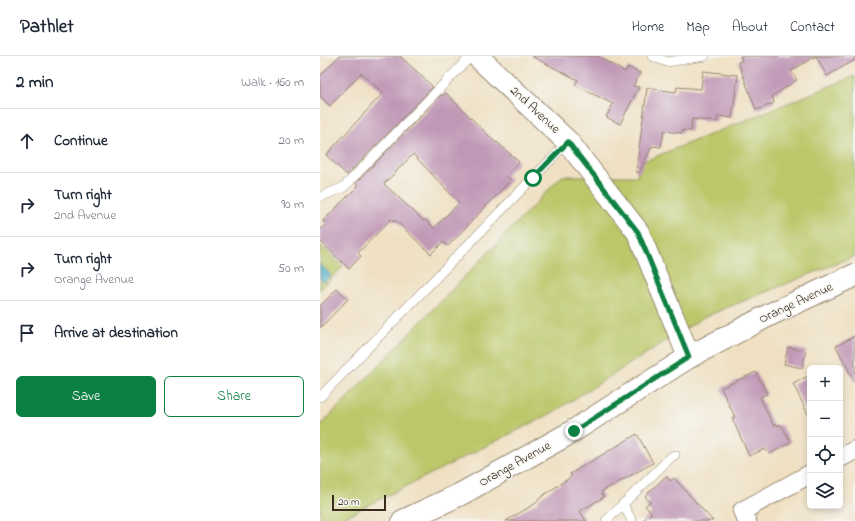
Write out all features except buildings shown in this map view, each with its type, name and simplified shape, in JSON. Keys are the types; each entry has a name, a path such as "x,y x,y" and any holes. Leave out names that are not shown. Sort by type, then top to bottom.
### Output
{"main road":[{"name":"2nd Avenue","path":"477,56 568,142 638,232 689,357"},
{"name":"Orange Avenue","path":"403,521 461,494 570,433 689,357 771,314 855,275"}],"street":[{"path":"843,456 855,450"},
{"path":"745,516 807,476"}],"lane":[{"path":"320,197 344,187 471,56"},
{"path":"652,56 667,62 705,56"},
{"path":"320,397 568,142"},
{"path":"606,521 675,454"},
{"path":"623,504 632,521"}],"green space":[{"path":"855,76 855,256 704,317 552,413 343,518 336,521 320,521 320,426 562,176 638,176 637,164"},
{"path":"320,245 343,267 320,290"}],"water":[{"path":"320,264 331,275 324,282 320,278"}],"route":[{"path":"533,178 568,142 638,232 689,357 574,431"}]}
